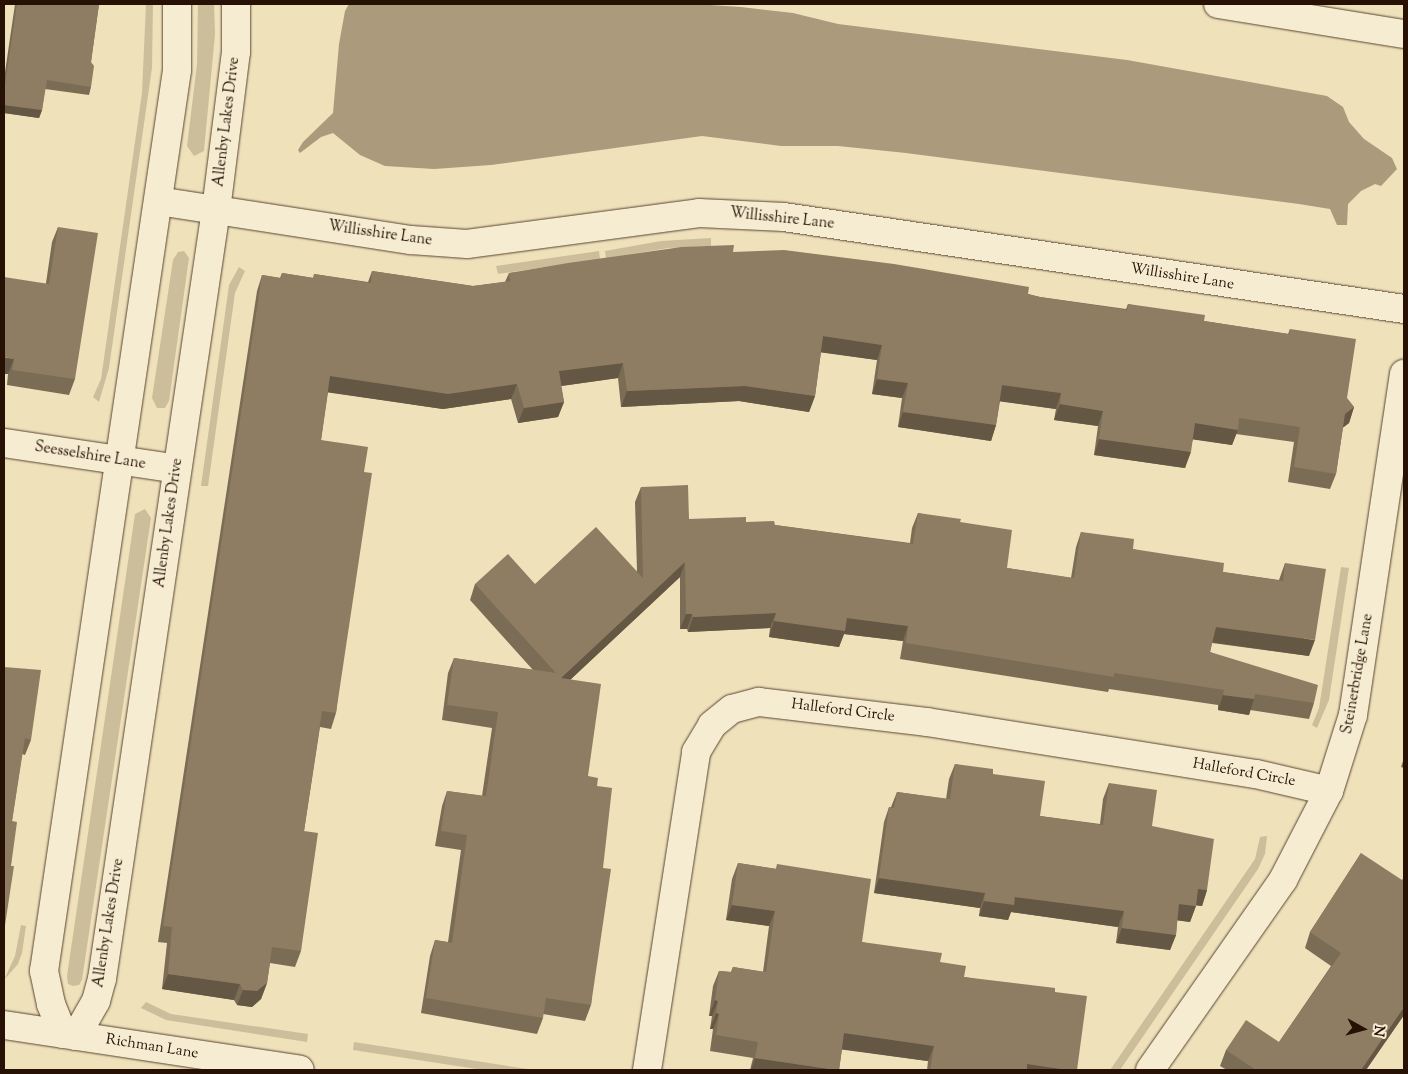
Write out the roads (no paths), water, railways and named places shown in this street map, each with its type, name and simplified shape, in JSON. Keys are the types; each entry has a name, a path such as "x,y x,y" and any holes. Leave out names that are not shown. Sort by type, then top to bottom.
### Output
{"street":[{"path":"70,1035 52,1004 44,971 177,70 176,4"},
{"name":"Allenby Lakes Drive","path":"70,1035 96,1001 102,979 216,210 236,52 236,4"},
{"path":"1218,4 1404,34"},
{"name":"Willisshire Lane","path":"158,201 411,240 468,244 699,213 741,213 784,217 1404,309"},
{"name":"Steinerbridge Lane","path":"1150,1070 1283,880 1329,790 1353,715 1404,374"},
{"name":"Seesselshire Lane","path":"4,442 177,469"},
{"name":"Halleford Circle","path":"647,1070 696,752 712,725 732,709 760,702 899,718 1256,774 1329,790"},
{"name":"Richman Lane","path":"4,1025 300,1070"}]}
